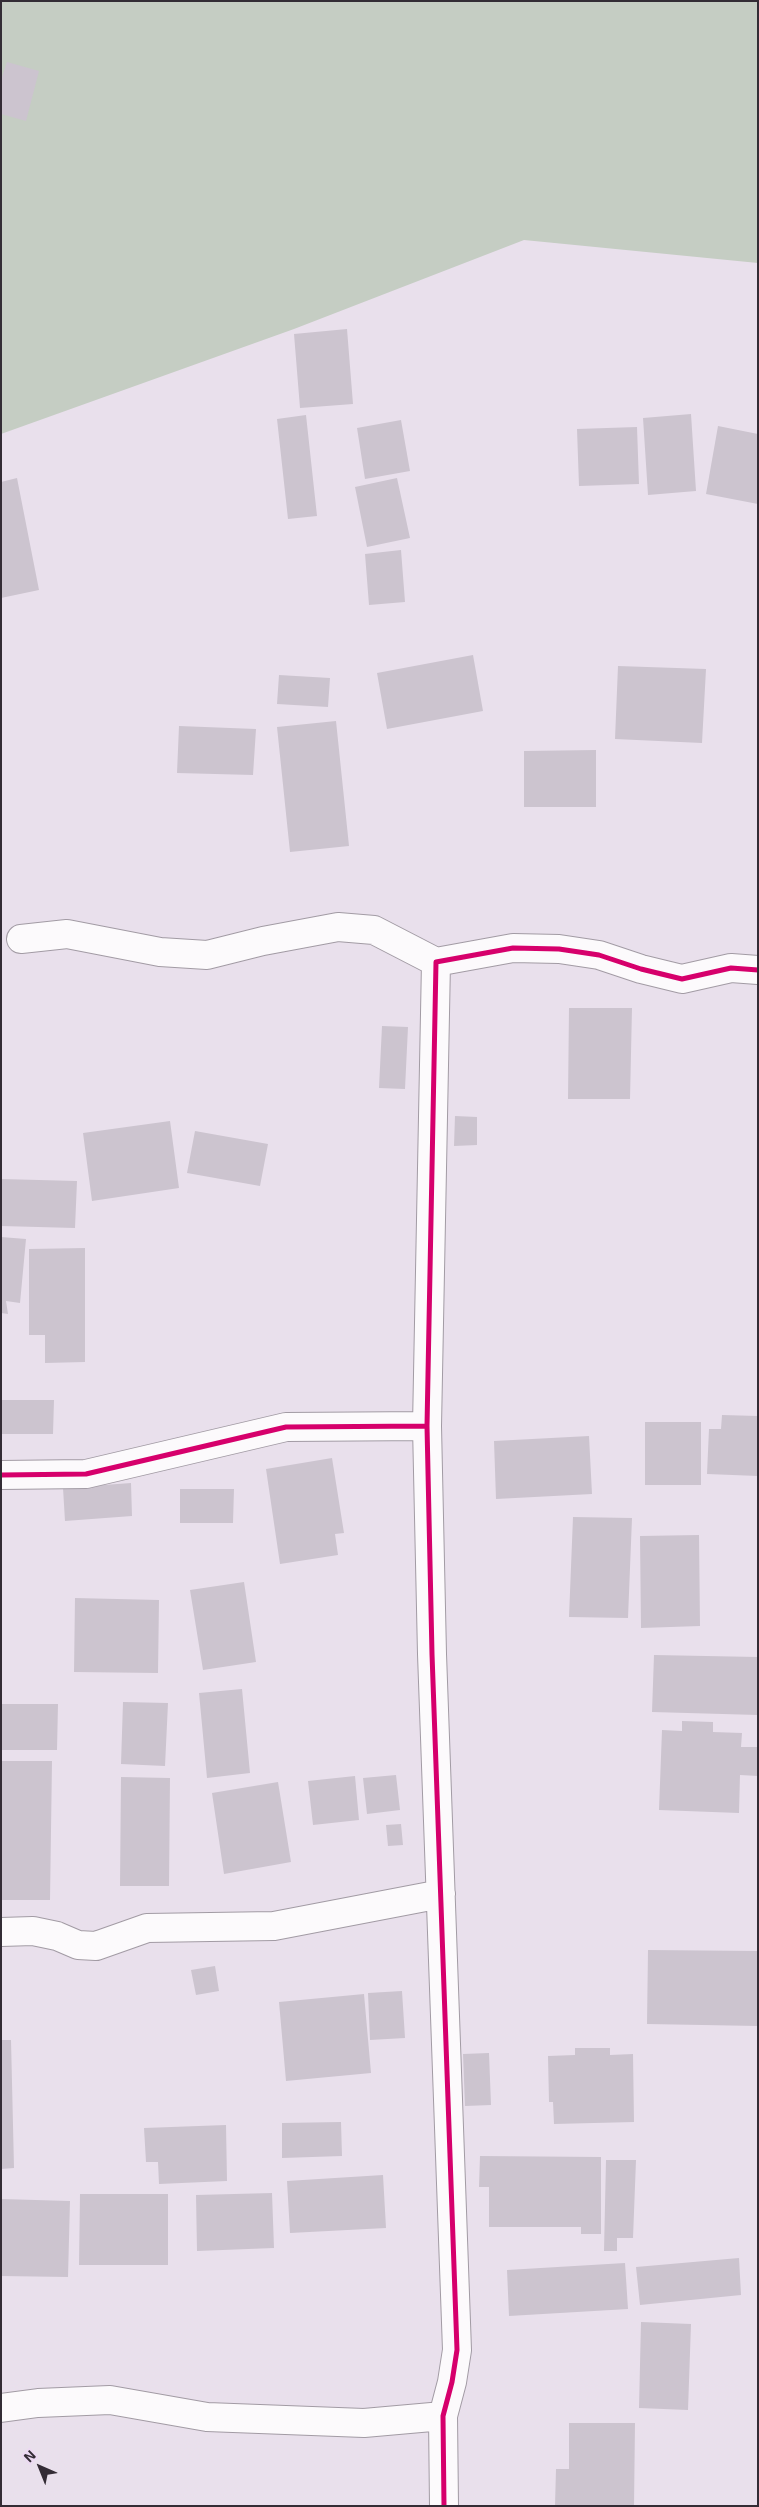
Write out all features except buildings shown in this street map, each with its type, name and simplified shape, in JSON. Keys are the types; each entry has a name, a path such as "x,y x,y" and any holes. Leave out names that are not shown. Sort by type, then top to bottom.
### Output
{"street":[{"path":"21,938 67,934 160,952 207,955 264,941 338,927 374,930 436,962 512,948 559,949 599,955 641,969 682,979 731,968 758,970"},
{"path":"436,962 427,1426 432,1654 456,2350 452,2382 443,2416 444,2506"},
{"path":"1,1475 86,1474 286,1427 427,1426"},
{"path":"1,1932 33,1931 57,1936 78,1945 96,1946 148,1928 274,1926 441,1894"},
{"path":"1,2408 38,2403 110,2400 207,2417 364,2423 443,2416"}],"shaded area":[{"path":"1,1 758,1 758,263 524,240 294,329 1,434"}],"cycle path":[{"path":"1,1475 86,1474 286,1427 427,1426 436,962 513,948 559,949 599,955 641,969 682,979 731,968 758,970"},
{"path":"427,1426 432,1654 457,2350 452,2382 443,2416 444,2506"}]}
